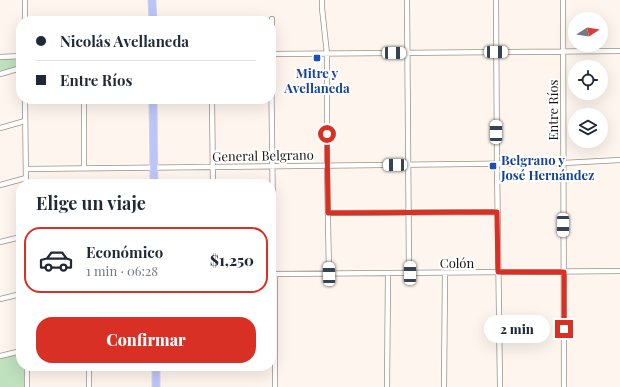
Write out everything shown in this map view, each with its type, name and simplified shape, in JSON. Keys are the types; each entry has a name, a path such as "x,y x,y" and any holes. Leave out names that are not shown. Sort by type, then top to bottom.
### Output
{"main road":[{"path":"152,0 152,16"},
{"path":"153,104 154,179"},
{"path":"156,371 156,387"}],"street":[{"path":"25,0 25,16"},
{"path":"322,0 327,54 329,274"},
{"path":"407,0 410,273"},
{"path":"496,0 500,387"},
{"name":"Entre Ríos","path":"563,0 564,387"},
{"path":"276,54 620,52"},
{"path":"0,57 16,56"},
{"path":"0,74 16,69"},
{"path":"22,179 26,178 25,104"},
{"path":"84,104 84,168"},
{"path":"212,104 213,179"},
{"path":"271,104 272,179"},
{"path":"0,128 26,121"},
{"name":"General Belgrano","path":"26,169 563,163 620,160"},
{"path":"0,185 16,181"},
{"path":"328,213 497,212"},
{"path":"0,242 16,238"},
{"name":"Colón","path":"276,274 620,271"},
{"path":"387,387 388,273"},
{"path":"444,387 445,273"},
{"path":"0,300 16,295"},
{"path":"0,356 16,352"},
{"path":"27,371 27,387"},
{"path":"89,371 89,387"},
{"path":"275,371 275,387"}],"green space":[{"path":"16,56 16,69 0,74 0,57"},
{"path":"16,352 16,371 27,371 27,387 0,387 0,356"}],"place":[{"name":"Mitre y Avellaneda","path":"317,58"},
{"name":"Belgrano y José Hernández","path":"493,166"}],"route":[{"path":"327,134 328,213 497,212 498,272 564,272 564,329"}]}
